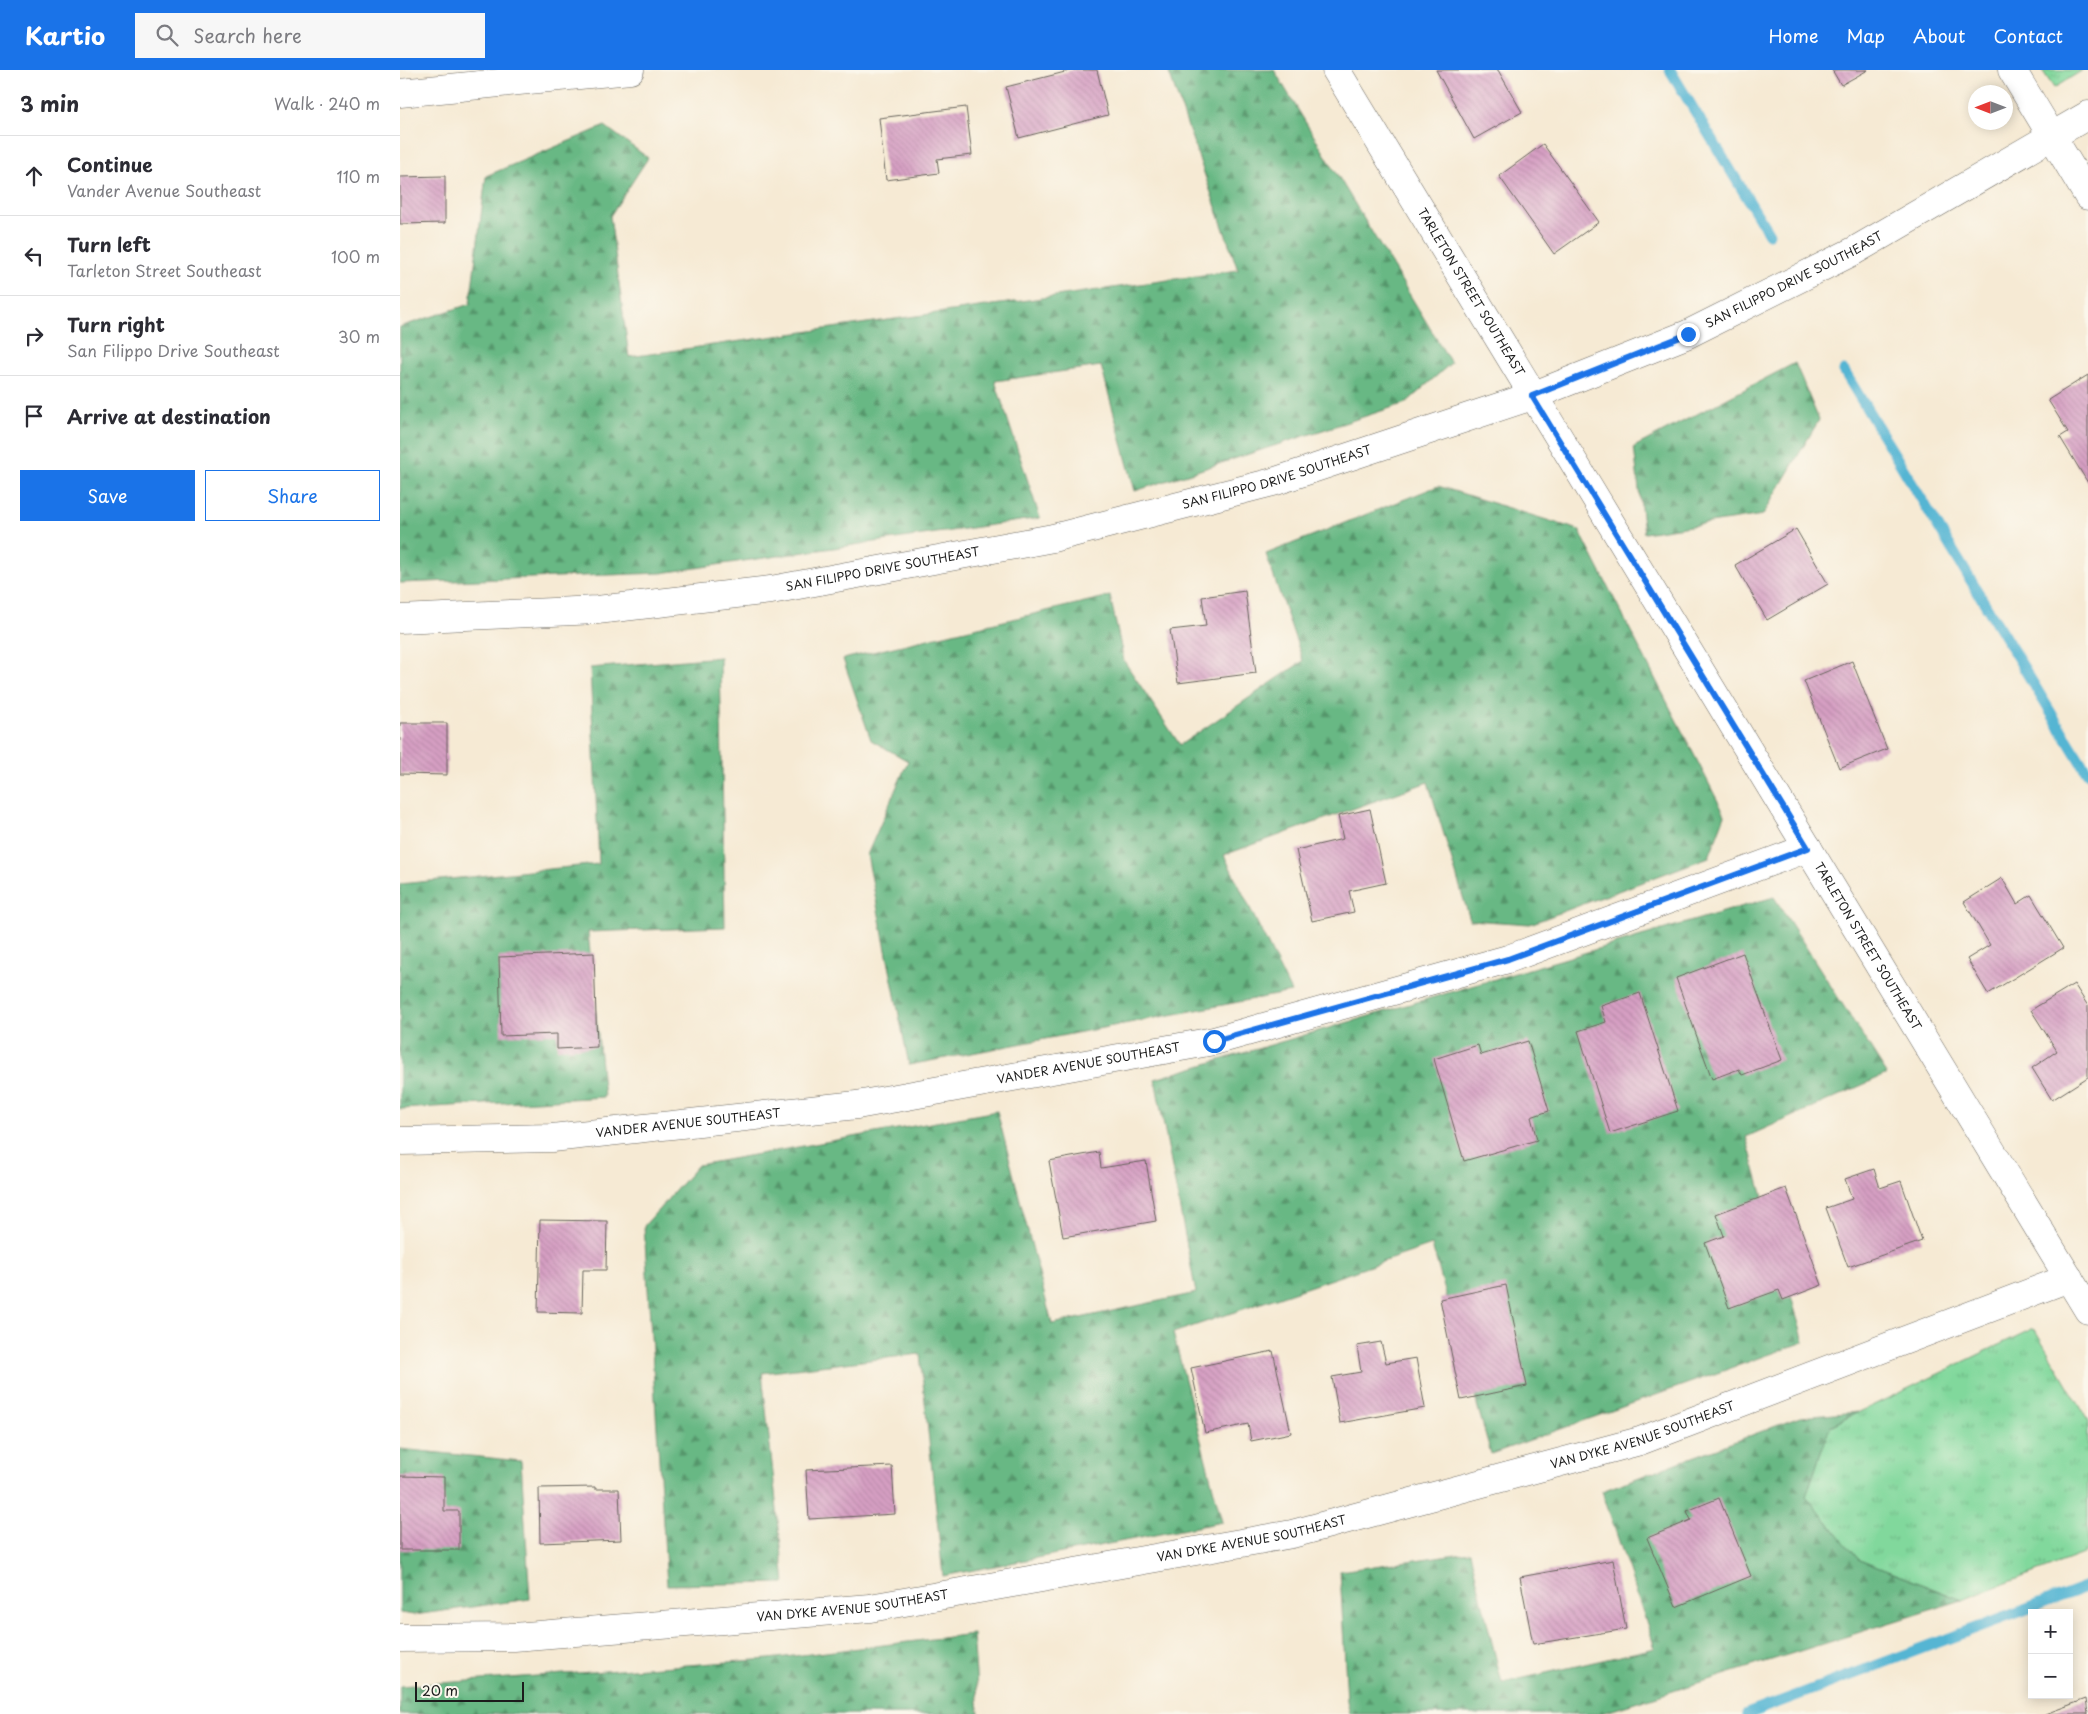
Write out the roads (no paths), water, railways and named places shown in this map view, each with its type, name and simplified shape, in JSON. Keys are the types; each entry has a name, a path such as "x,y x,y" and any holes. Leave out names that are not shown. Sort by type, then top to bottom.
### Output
{"street":[{"path":"400,93 630,70"},
{"name":"TARLETON STREET SOUTHEAST","path":"1336,70 2088,1310"},
{"path":"2012,70 2088,196"},
{"name":"SAN FILIPPO DRIVE SOUTHEAST","path":"400,619 597,610 771,590 1053,538 1272,482 1532,396 1697,330 1854,251 2088,115"},
{"name":"VANDER AVENUE SOUTHEAST","path":"400,1141 552,1138 857,1105 1214,1041 1508,959 1808,848"},
{"name":"VAN DYKE AVENUE SOUTHEAST","path":"400,1638 514,1637 870,1608 1292,1534 1640,1441 2069,1278"}],"waterway":[{"path":"1670,70 1769,234"},
{"path":"1844,371 2088,774"},
{"path":"1747,1714 2088,1586"}]}
